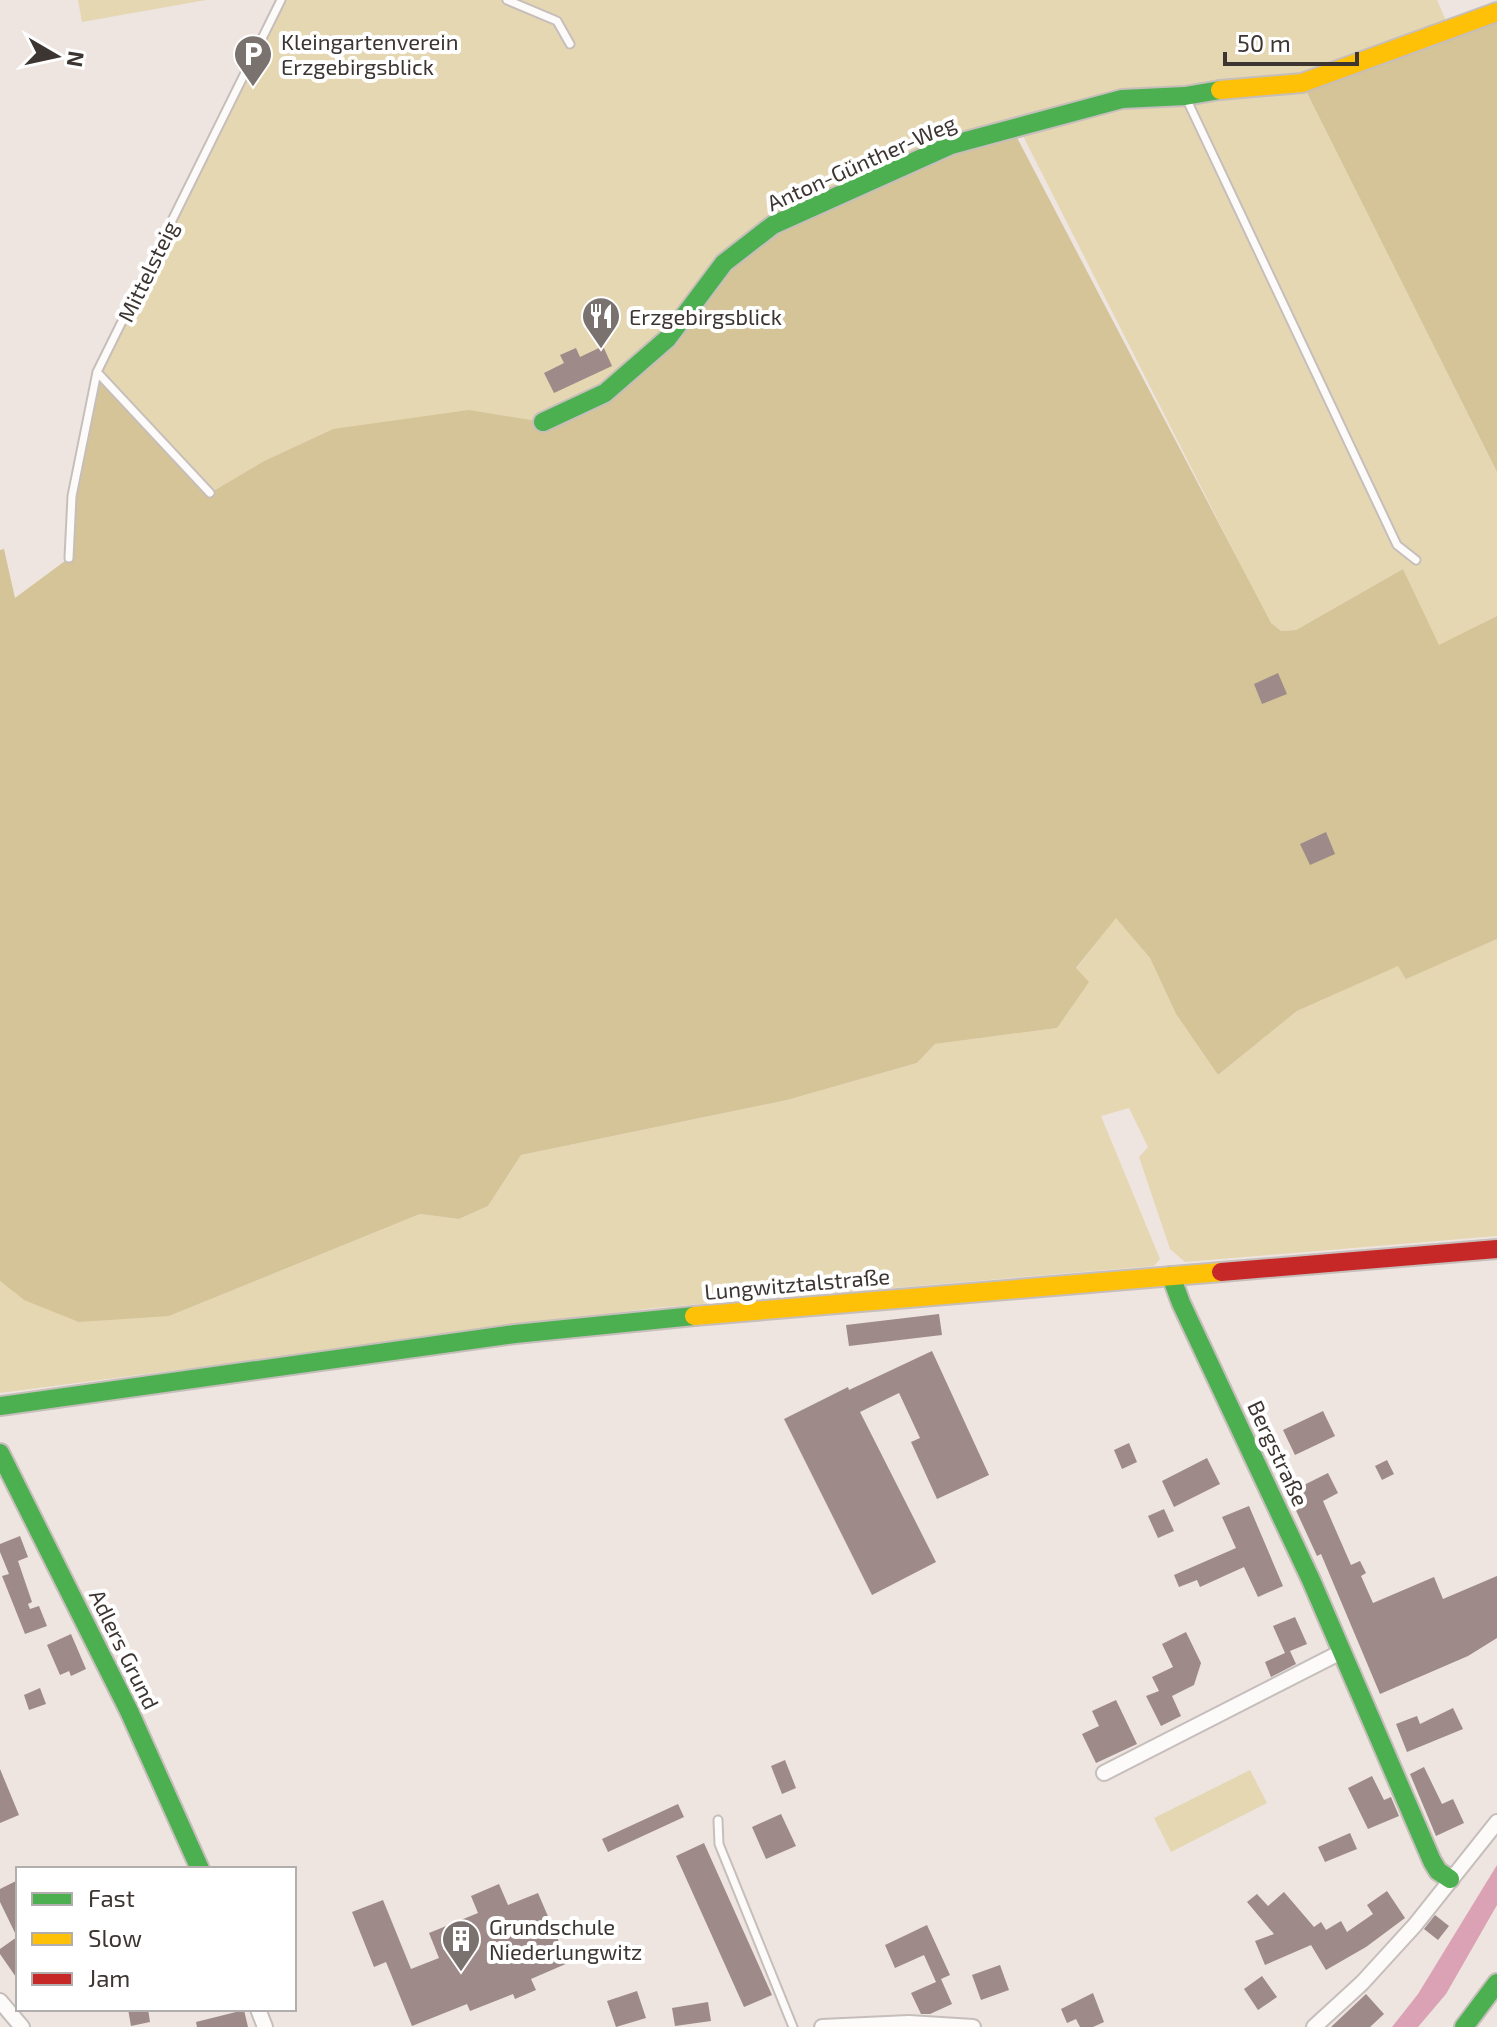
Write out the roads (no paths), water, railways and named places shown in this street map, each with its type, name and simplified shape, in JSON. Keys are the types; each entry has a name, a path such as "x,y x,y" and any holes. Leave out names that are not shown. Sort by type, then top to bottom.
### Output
{"street":[{"name":"Anton-Günther-Weg","path":"543,422 605,393 667,339 724,263 773,225 951,145 1122,99 1185,96 1242,87 1302,83 1497,12"},
{"name":"Lungwitztalstraße","path":"0,1406 515,1334 654,1319 1497,1249"},
{"name":"Bergstraße","path":"1171,1276 1343,1651 1432,1861 1438,1871 1450,1879"},
{"name":"Adlers Grund","path":"0,1453 95,1639 199,1867"},
{"path":"1104,1773 1343,1651"},
{"path":"1314,2027 1372,1972 1415,1925 1497,1822"},
{"path":"1464,2027 1497,1983"},
{"path":"0,2001 22,2027"},
{"path":"822,2027 909,2023 973,2027"}],"lane":[{"name":"Mittelsteig","path":"69,558 72,496 97,372 281,0"},
{"path":"507,0 557,21 570,44"},
{"path":"1185,96 1397,545 1416,560"},
{"path":"97,372 210,493"},
{"path":"718,1820 719,1844 793,2027"}],"place":[{"name":"Kleingartenverein Erzgebirgsblick","path":"253,88"},
{"name":"Erzgebirgsblick","path":"601,350"},
{"name":"Grundschule Niederlungwitz","path":"461,1973"}]}
